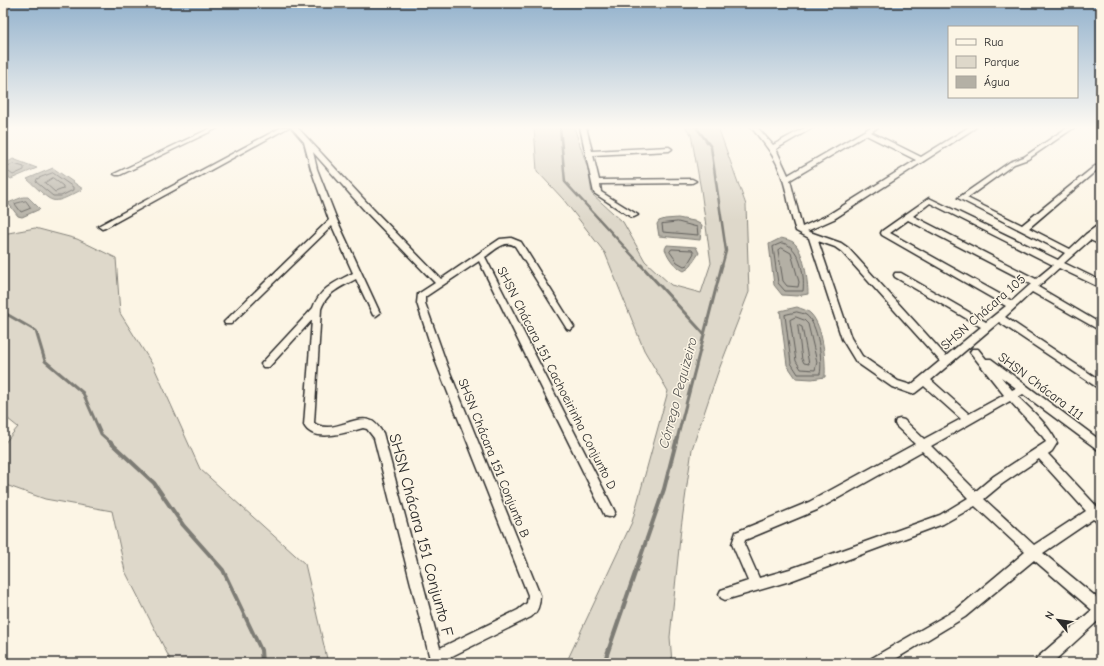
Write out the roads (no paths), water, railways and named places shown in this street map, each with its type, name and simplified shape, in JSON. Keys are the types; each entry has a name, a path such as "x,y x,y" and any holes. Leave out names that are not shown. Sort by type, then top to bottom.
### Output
{"street":[{"path":"118,174 151,158"},
{"path":"102,226 227,158"},
{"path":"311,158 333,220 376,313"},
{"path":"322,158 369,210 439,282 503,241 511,240 519,244 570,328"},
{"path":"590,158 598,193 634,215"},
{"path":"777,158 786,179 793,215 800,231 838,245 845,250 945,361"},
{"path":"786,179 820,158"},
{"path":"1026,158 1012,163 962,197 968,203 1069,252"},
{"path":"800,231 831,217 920,159"},
{"path":"1024,229 1097,167 1101,168"},
{"path":"596,182 692,181"},
{"path":"1012,305 885,233 930,200 1058,263 1101,286"},
{"path":"907,216 1034,285 1101,328"},
{"path":"228,322 333,220"},
{"name":"SHSN Chácara 105","path":"812,236 847,339 859,359 895,384 912,390 999,317 1069,252 1101,226"},
{"path":"1089,236 1101,242"},
{"name":"SHSN Chácara 151 Cachoeirinha Conjunto D","path":"480,256 609,512"},
{"path":"266,364 317,310 323,295 359,274"},
{"path":"898,275 987,327"},
{"name":"SHSN Chácara 151 Conjunto B","path":"438,659 519,617 534,606 534,595 442,365 421,303 421,296 439,282"},
{"name":"SHSN Chácara 151 Conjunto F","path":"317,310 309,425 313,430 323,432 363,424 370,425 379,436 438,659"},
{"path":"999,317 1101,386"},
{"name":"SHSN Chácara 111","path":"966,344 1023,389 1101,447"},
{"path":"725,594 790,575 943,519 976,499 1003,477 1048,448 1052,443 1050,439 1011,396 975,352"},
{"path":"924,380 968,420"},
{"path":"756,585 738,544 740,536 813,506 925,445 1023,389"},
{"path":"900,423 925,445 976,499 1034,552 1101,609 1042,663"},
{"path":"877,663 961,613 1034,552 1098,515 1040,453"}],"water":[{"path":"13,159 37,168 11,179 3,173 3,165"},
{"path":"53,168 83,189 64,199 53,200 43,194 27,179"},
{"path":"23,197 28,197 40,209 22,217 18,216 8,203"},
{"path":"678,218 694,221 702,225 700,240 659,236 657,224 659,221"},
{"path":"781,238 793,242 800,252 806,274 808,294 797,296 782,295 774,285 769,244"},
{"path":"667,245 696,247 699,253 689,268 684,271 677,267 670,259 665,249"},
{"path":"797,307 810,313 815,319 823,344 825,377 812,379 796,378 787,365 780,311"}],"waterway":[{"path":"563,158 565,182 642,266"},
{"name":"Córrego Pequizeiro","path":"713,158 726,251 722,266"},
{"path":"641,265 704,334"},
{"name":"Córrego Pequizeiro","path":"676,443 722,265"},
{"path":"3,312 36,331 45,361 83,393 101,434 111,443"},
{"path":"110,442 154,483 183,525 223,570 261,650 262,663"},
{"name":"Córrego Pequizeiro","path":"604,663 664,489 676,442"}]}
